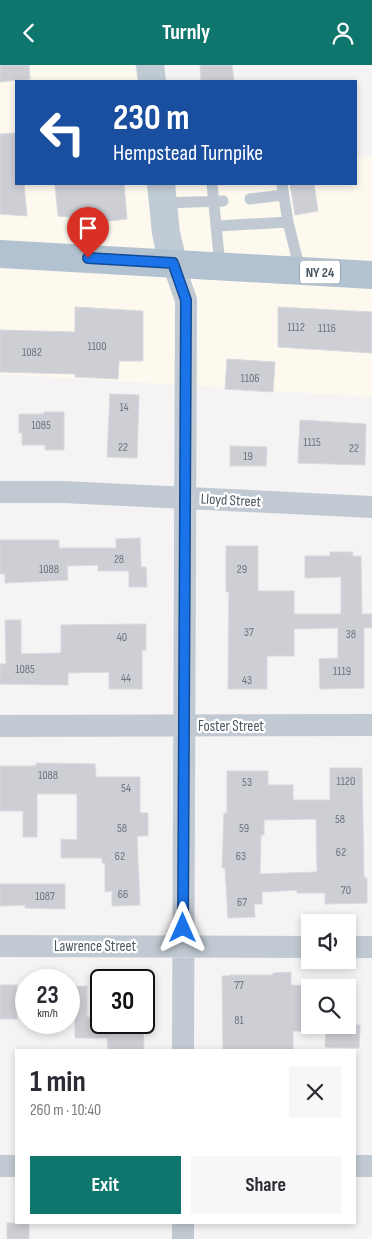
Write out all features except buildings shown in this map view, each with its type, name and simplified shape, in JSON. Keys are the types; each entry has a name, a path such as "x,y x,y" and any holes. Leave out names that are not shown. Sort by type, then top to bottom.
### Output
{"main road":[{"name":"NY 24","path":"0,254 372,275"}],"street":[{"path":"150,65 152,80"},
{"path":"162,193 166,233 173,263 186,300 183,1049"},
{"name":"Lloyd Street","path":"0,492 63,492 372,507"},
{"name":"Foster Street","path":"0,726 372,725"},
{"name":"Lawrence Street","path":"0,946 301,947"},
{"path":"356,947 372,947"},
{"path":"0,1166 15,1166"},
{"path":"356,1166 372,1166"},
{"path":"183,1224 183,1239"}],"lane":[{"path":"212,185 218,202 217,226 220,266"},
{"path":"250,199 283,190 288,222 300,271"},
{"path":"162,193 218,202"},
{"path":"217,226 288,222"}],"shaded area":[{"path":"0,65 132,65 138,80 15,80 15,185 357,185 357,156 372,157 372,397 0,374"}],"route":[{"path":"88,258 173,263 186,300 183,928"}]}
